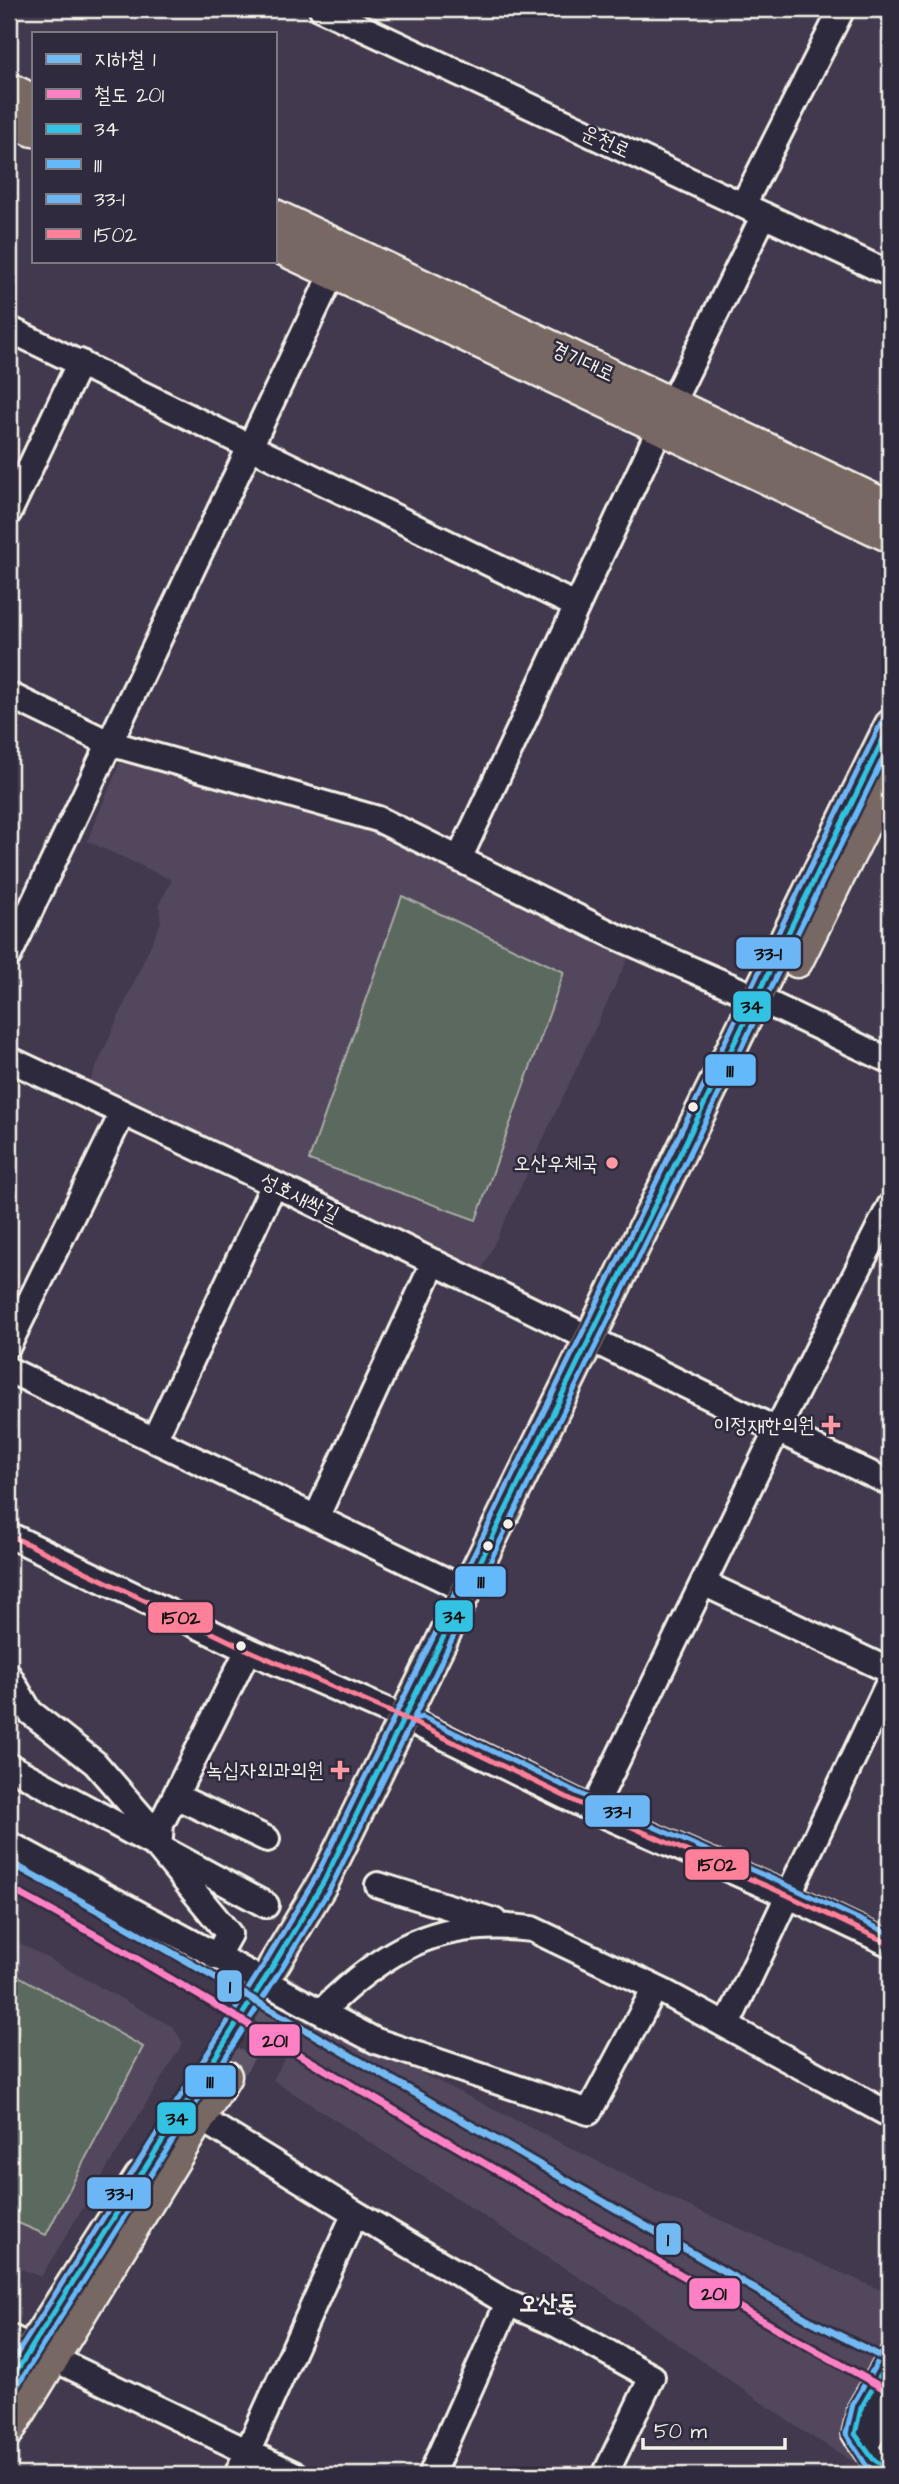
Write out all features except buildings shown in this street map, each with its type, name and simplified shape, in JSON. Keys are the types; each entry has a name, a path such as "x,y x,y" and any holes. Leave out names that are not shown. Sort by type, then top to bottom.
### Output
{"main road":[{"path":"9,88 32,100"},
{"path":"9,120 32,131"},
{"name":"경기대로","path":"276,216 338,260 666,415 890,507"},
{"name":"경기대로","path":"276,246 338,260"},
{"name":"경기대로","path":"666,415 890,537"},
{"path":"281,1971 324,1881 412,1722 766,1002 890,725"},
{"path":"766,1002 890,774"},
{"path":"412,1722 467,1590 599,1342"},
{"path":"9,2383 31,2347 218,2070 200,2118 31,2347 9,2431"}],"street":[{"name":"운천로","path":"321,9 890,274"},
{"path":"458,859 666,415 842,9"},
{"path":"9,955 338,260"},
{"path":"9,328 577,606"},
{"path":"9,512 80,362"},
{"path":"9,695 109,743 378,820 613,935 890,1060"},
{"name":"성호새싹길","path":"9,1059 274,1184 890,1483"},
{"path":"9,1344 122,1114"},
{"path":"154,1440 274,1184"},
{"path":"593,1810 777,1430 890,1206"},
{"path":"316,1518 434,1262"},
{"path":"9,1370 467,1590"},
{"path":"9,1535 248,1650 412,1722 593,1810 787,1895 890,1944"},
{"path":"703,1583 890,1671"},
{"path":"159,1849 160,1824 248,1650"},
{"path":"9,1676 30,1712 95,1763 147,1823 159,1849 229,1934 216,1957"},
{"path":"727,2025 890,1680"},
{"path":"9,1766 265,1905"},
{"path":"175,1796 267,1839"},
{"path":"9,1844 216,1957 376,2040 589,2112 655,1987"},
{"path":"378,1885 508,1926"},
{"path":"321,2012 354,1980 399,1948 471,1926 531,1929 655,1987 890,2116"},
{"path":"200,2118 508,2303 556,2324 652,2377 605,2475"},
{"path":"237,2475 355,2213"},
{"path":"431,2475 508,2303"},
{"path":"31,2347 296,2475"},
{"path":"890,2358 861,2408 855,2434 873,2459 890,2470"},
{"path":"865,2447 890,2403"}],"shaded area":[{"path":"132,762 376,832 630,954 479,1276 90,1081 161,922 159,904 172,880 87,841 120,763"},
{"path":"9,1937 173,2027 183,2043 41,2277 9,2264"},
{"path":"307,2016 677,2201 890,2294 890,2475 876,2475 801,2430 620,2304 273,2080"}],"green space":[{"path":"402,896 564,972 476,1220 309,1160"},
{"path":"10,1971 143,2047 46,2235 9,2219"}],"tunnel":[{"path":"226,2076 288,1975"}],"metro line":[{"name":"1","path":"9,1862 110,1917 805,2318 890,2361"}],"rail line":[{"name":"201","path":"9,1888 103,1939 523,2186 890,2392"}],"transit line":[{"name":"33-1","path":"9,2367 266,1961 316,1877 882,721"},
{"name":"34","path":"9,2383 324,1881 890,725"},
{"name":"111","path":"16,2388 332,1885 890,744"},
{"name":"1502","path":"9,1535 248,1650 404,1718 593,1810 787,1895 890,1944"},
{"name":"33-1","path":"380,1785 413,1720 422,1717 597,1802 791,1887 890,1934"},
{"name":"111","path":"882,2354 853,2404 846,2434 866,2465 882,2475"},
{"name":"34","path":"890,2358 861,2408 855,2434 873,2459 890,2470"}],"place":[{"name":"오산우체국","path":"612,1163"},
{"name":"이정재한의원","path":"831,1425"},
{"name":"녹십자외과의원","path":"340,1770"}],"district":[{"name":"오산동","path":"548,2303"}]}
